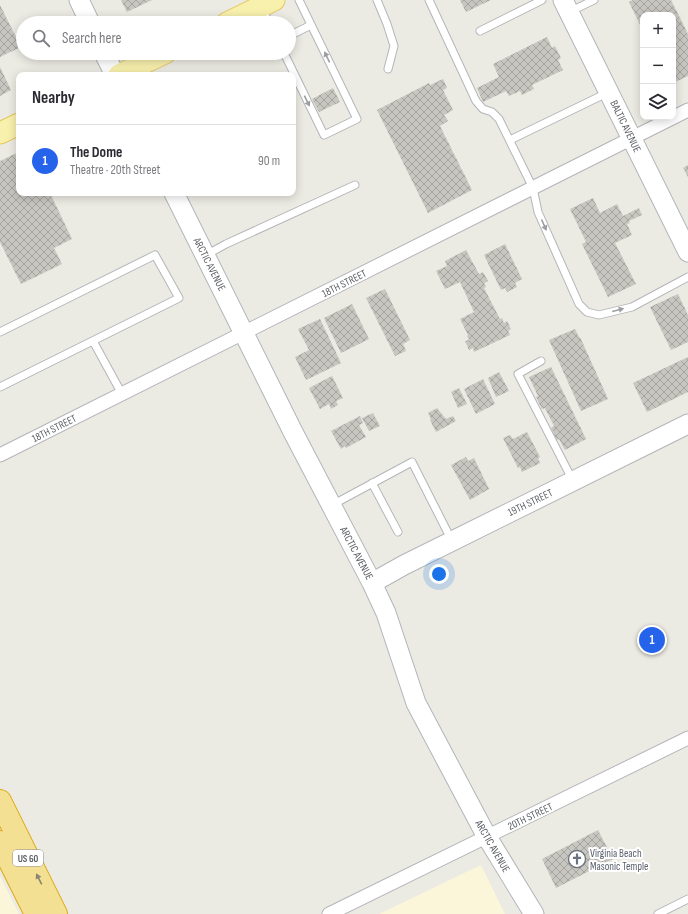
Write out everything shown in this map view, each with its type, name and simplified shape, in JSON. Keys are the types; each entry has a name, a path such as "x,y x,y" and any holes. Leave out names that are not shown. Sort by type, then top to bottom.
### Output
{"highway":[{"name":"US 60","path":"0,801 56,914"},
{"name":"US 60","path":"0,842 36,914"}],"main road":[{"path":"249,16 268,10"},
{"path":"125,72 150,60"},
{"path":"0,133 16,125"}],"street":[{"path":"78,0 86,16"},
{"name":"BALTIC AVENUE","path":"566,6 688,252"},
{"path":"108,60 114,72"},
{"name":"18TH STREET","path":"0,455 688,110"},
{"name":"ARCTIC AVENUE","path":"176,196 293,432 372,583 386,613 416,703 487,837 534,914"},
{"name":"19TH STREET","path":"372,583 404,565 688,424"},
{"name":"20TH STREET","path":"329,914 688,738"}],"lane":[{"path":"296,78 324,135 357,119 299,0"},
{"path":"377,0 394,46 388,69"},
{"path":"429,0 476,101 483,109 492,112 499,118 510,140 533,188 538,212 579,304 587,312 600,315 632,307 688,277"},
{"path":"480,31 542,0"},
{"path":"566,6 594,0"},
{"path":"296,32 311,25"},
{"path":"287,60 293,72"},
{"path":"510,140 609,92"},
{"path":"205,255 355,185"},
{"path":"0,323 2,331 155,255 179,298 0,387"},
{"path":"93,341 122,394"},
{"path":"541,361 518,374 573,481"},
{"path":"331,505 412,462 452,541"},
{"path":"372,483 398,532"},
{"path":"658,914 688,899"}],"shaded area":[{"path":"481,865 505,914 379,914"},
{"path":"0,876 19,914 0,914"}],"building":[{"path":"121,0 152,0 127,12"},
{"path":"460,0 491,0 466,12"},
{"path":"633,0 671,0 688,34 688,76 676,82 676,12 640,12 640,25 629,2"},
{"path":"0,5 16,37 16,49 0,57"},
{"path":"547,37 552,48 555,46 561,58 558,60 563,70 532,85 534,89 522,95 520,91 509,96 506,91 483,102 477,88 499,77 493,64"},
{"path":"0,67 11,90 0,96"},
{"path":"443,79 447,88 443,90 453,110 444,115 448,121 440,126 472,190 428,213 377,110 429,83 430,85"},
{"path":"333,88 340,102 319,112 312,99"},
{"path":"16,153 16,196 51,196 72,239 54,248 62,264 21,284 0,242 0,161"},
{"path":"688,165 688,177 683,168"},
{"path":"593,198 600,213 617,204 623,216 639,208 642,215 629,221 630,223 627,224 632,235 615,243 636,284 608,297 582,244 586,242 570,209"},
{"path":"505,244 522,279 515,283 517,287 507,292 505,288 501,290 484,255"},
{"path":"466,250 479,274 483,272 488,281 484,283 486,287 484,288 500,319 502,318 504,323 507,321 511,329 508,331 510,335 474,352 473,348 469,350 465,341 469,340 468,335 460,319 474,312 460,282 445,289 436,271 447,266 445,261"},
{"path":"385,289 410,340 403,344 406,351 395,356 366,298"},
{"path":"678,294 688,315 688,342 671,350 650,307"},
{"path":"352,304 369,339 341,353 324,318"},
{"path":"320,319 341,363 306,380 295,357 309,350 298,329"},
{"path":"575,329 608,399 581,411 549,340"},
{"path":"688,357 688,392 647,412 633,383"},
{"path":"551,367 586,439 565,450 559,439 557,440 551,428 554,426 545,408 542,409 529,377"},
{"path":"499,372 509,391 496,397 488,378"},
{"path":"332,376 343,398 336,401 338,405 331,409 329,404 320,409 309,388"},
{"path":"483,379 495,404 476,414 464,389"},
{"path":"459,388 467,404 458,408 451,392"},
{"path":"437,408 446,419 453,416 456,421 436,432 428,413"},
{"path":"373,413 380,426 369,431 362,418"},
{"path":"360,416 363,423 359,425 366,437 346,448 345,446 341,449 331,431"},
{"path":"527,432 540,457 538,458 540,463 522,472 520,467 518,468 503,438 510,435 513,439"},
{"path":"466,457 468,461 474,458 489,489 470,500 451,465"},
{"name":"Virginia Beach Masonic Temple","path":"598,830 613,859 556,888 542,859"}],"place":[{"name":"The Dome","path":"652,640"},
{"name":"Virginia Beach Masonic Temple","path":"577,859"}]}
